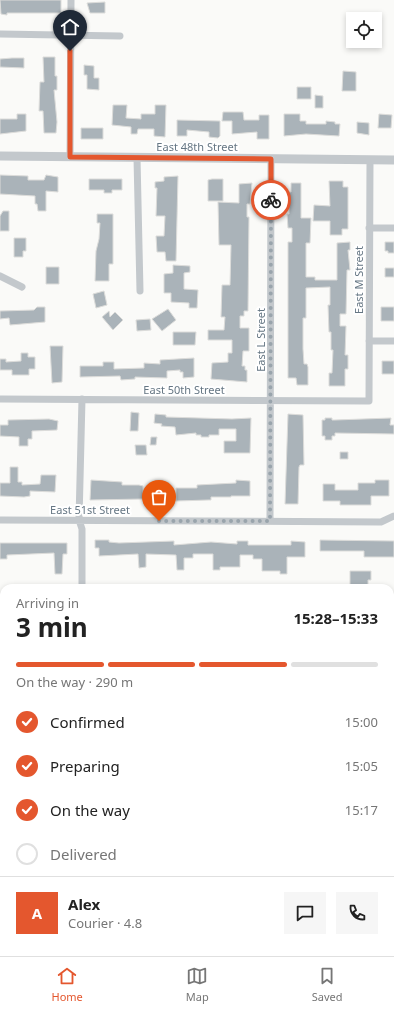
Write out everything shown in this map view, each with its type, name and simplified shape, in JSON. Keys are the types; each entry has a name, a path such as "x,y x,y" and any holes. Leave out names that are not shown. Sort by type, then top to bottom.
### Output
{"street":[{"path":"70,157 71,0"},
{"path":"0,34 120,36"},
{"name":"East 48th Street","path":"0,156 394,160"},
{"path":"137,158 140,291"},
{"name":"East L Street","path":"270,521 271,159"},
{"name":"East M Street","path":"369,401 370,160"},
{"path":"369,228 394,228"},
{"path":"0,276 22,287"},
{"path":"369,341 394,341"},
{"name":"East 50th Street","path":"0,399 369,401"},
{"path":"82,399 79,520 82,529 82,584"},
{"name":"East 51st Street","path":"0,520 382,522 394,516"}],"building":[{"path":"0,0 61,0 61,13 1,14"},
{"path":"105,2 105,13 90,13 87,3"},
{"path":"43,57 55,57 55,76 57,76 57,90 54,90 57,122 56,133 44,133 43,111 39,111 40,82 44,82"},
{"path":"24,58 24,68 0,67 0,59"},
{"path":"84,65 94,66 94,78 99,78 99,90 87,89 87,75 84,75"},
{"path":"343,71 356,72 356,91 342,91"},
{"path":"297,87 311,87 311,99 297,99"},
{"path":"315,95 323,96 323,108 315,108"},
{"path":"113,105 127,105 126,118 141,119 141,114 155,114 155,105 166,105 165,137 154,136 154,129 138,129 137,134 131,134 131,127 112,125"},
{"path":"223,112 243,112 244,120 259,120 259,115 269,115 269,139 257,139 257,132 232,134 232,121 222,121"},
{"path":"17,114 26,114 26,131 0,134 0,119 17,119"},
{"path":"284,114 300,114 300,121 306,121 306,124 326,124 326,121 340,124 339,136 306,134 284,136"},
{"path":"379,114 392,115 391,128 378,128"},
{"path":"177,120 220,121 220,136 218,138 209,137 209,132 187,130 187,136 177,136"},
{"path":"357,122 369,123 369,135 357,133"},
{"path":"81,128 103,128 103,139 81,139"},
{"path":"0,175 28,176 28,180 44,180 46,175 58,177 58,192 46,191 46,211 38,211 37,204 35,204 35,196 0,194"},
{"path":"178,176 176,261 166,261 165,252 157,252 156,236 164,236 165,216 156,216 157,188 155,188 155,182 164,181 164,177"},
{"path":"89,179 122,179 122,190 112,190 112,193 104,193 104,190 89,190"},
{"path":"223,179 223,201 208,201 208,180"},
{"path":"329,181 343,181 343,187 348,187 348,229 342,229 342,235 330,235 330,221 313,221 314,205 330,206"},
{"path":"252,183 250,204 247,204 247,217 249,217 248,311 244,311 244,316 240,316 240,328 249,328 249,351 243,351 242,366 245,366 245,370 247,370 247,382 211,379 212,363 228,362 228,353 232,353 232,340 208,340 208,330 224,330 225,317 221,317 222,285 230,285 231,245 219,245 218,202 239,203 239,184"},
{"path":"291,183 301,183 301,218 311,218 310,243 306,243 306,277 315,277 315,280 337,280 337,243 350,242 350,250 348,250 350,270 347,270 346,314 340,314 340,326 346,326 345,355 348,355 348,369 345,369 345,386 329,386 329,373 332,373 333,350 331,350 331,332 329,332 328,305 330,305 330,287 306,288 306,318 303,318 303,349 304,364 307,364 308,367 308,385 297,385 296,378 288,378 288,242 292,242 292,228 288,228 287,214 289,214 289,192 291,192"},
{"path":"3,211 9,211 9,231 0,231 0,216"},
{"path":"97,214 113,214 113,264 109,264 109,281 95,281 96,251 99,239 100,223 97,223"},
{"path":"14,238 26,238 26,251 23,251 23,257 14,257"},
{"path":"385,242 394,242 394,253 388,253 388,251 385,251"},
{"path":"173,265 190,266 190,272 184,273 184,289 198,290 197,308 189,308 189,303 171,302 171,293 164,293 164,274 173,273"},
{"path":"46,267 59,267 59,284 46,284"},
{"path":"385,268 394,268 394,277 385,277"},
{"path":"104,291 107,305 96,308 93,294"},
{"path":"37,307 45,307 45,322 10,325 9,318 0,319 0,311 34,310"},
{"path":"381,307 394,307 394,321 381,321"},
{"path":"168,309 176,320 162,331 152,319"},
{"path":"109,311 110,317 115,312 123,320 113,330 102,317"},
{"path":"150,319 151,330 137,331 136,320"},
{"path":"173,332 196,332 195,345 173,345"},
{"path":"50,346 63,346 62,382 52,383"},
{"path":"21,353 28,353 28,357 35,357 35,369 29,369 29,375 12,375 12,370 0,370 0,359 6,359 6,362 21,361"},
{"path":"194,358 194,377 183,378 183,372 180,372 180,370 167,371 167,378 135,377 135,379 121,380 120,376 80,377 80,366 103,366 103,362 114,362 114,369 144,368 144,363 160,364 160,360"},
{"path":"382,361 394,361 394,374 382,374"},
{"path":"131,412 139,413 138,431 130,431"},
{"path":"155,414 166,415 166,417 232,419 251,418 250,453 224,453 224,441 236,441 236,429 219,429 219,435 209,435 209,437 201,437 201,435 196,435 196,433 176,435 175,427 161,426 162,424 154,423"},
{"path":"288,414 303,415 304,465 300,465 299,467 298,504 285,504"},
{"path":"325,418 332,418 332,420 335,420 391,418 390,425 394,425 394,434 335,433 335,436 332,436 332,440 325,440 325,436 322,436 322,420 325,420"},
{"path":"49,419 58,421 57,430 32,431 32,439 28,439 28,446 19,446 19,437 0,436 0,425 8,425 8,420"},
{"path":"151,437 157,437 156,445 150,445"},
{"path":"135,445 146,445 147,455 136,455"},
{"path":"340,452 348,452 348,459 340,459"},
{"path":"10,467 18,467 18,482 22,482 22,485 40,484 41,475 56,475 55,492 30,491 30,496 24,497 0,496 0,483 10,483"},
{"path":"91,480 122,482 122,485 143,486 143,499 90,500"},
{"path":"236,480 250,481 250,496 211,497 211,500 176,501 176,488 197,488 197,485 236,483"},
{"path":"375,480 389,480 389,496 371,496 371,505 340,505 340,501 323,501 323,484 335,484 335,490 358,490 358,483 375,483"},
{"path":"95,540 109,540 109,542 119,543 174,541 174,545 211,542 237,544 237,541 248,541 248,545 291,545 291,541 305,542 305,557 287,557 287,574 280,574 280,571 262,571 262,559 253,559 253,555 240,555 240,567 220,567 220,570 213,570 213,554 193,554 193,558 184,558 184,570 177,570 176,555 146,554 146,567 139,568 138,554 99,556 99,548 95,548"},
{"path":"320,540 394,541 394,557 364,557 364,551 320,551"},
{"path":"0,543 67,543 67,554 63,554 62,574 55,574 54,553 7,555 7,559 0,559"},
{"path":"350,571 371,571 371,580 368,580 368,584 350,584"}],"way so far":[{"path":"159,521 270,521 271,200"}],"route":[{"path":"70,51 70,157 271,159 271,200"}]}
